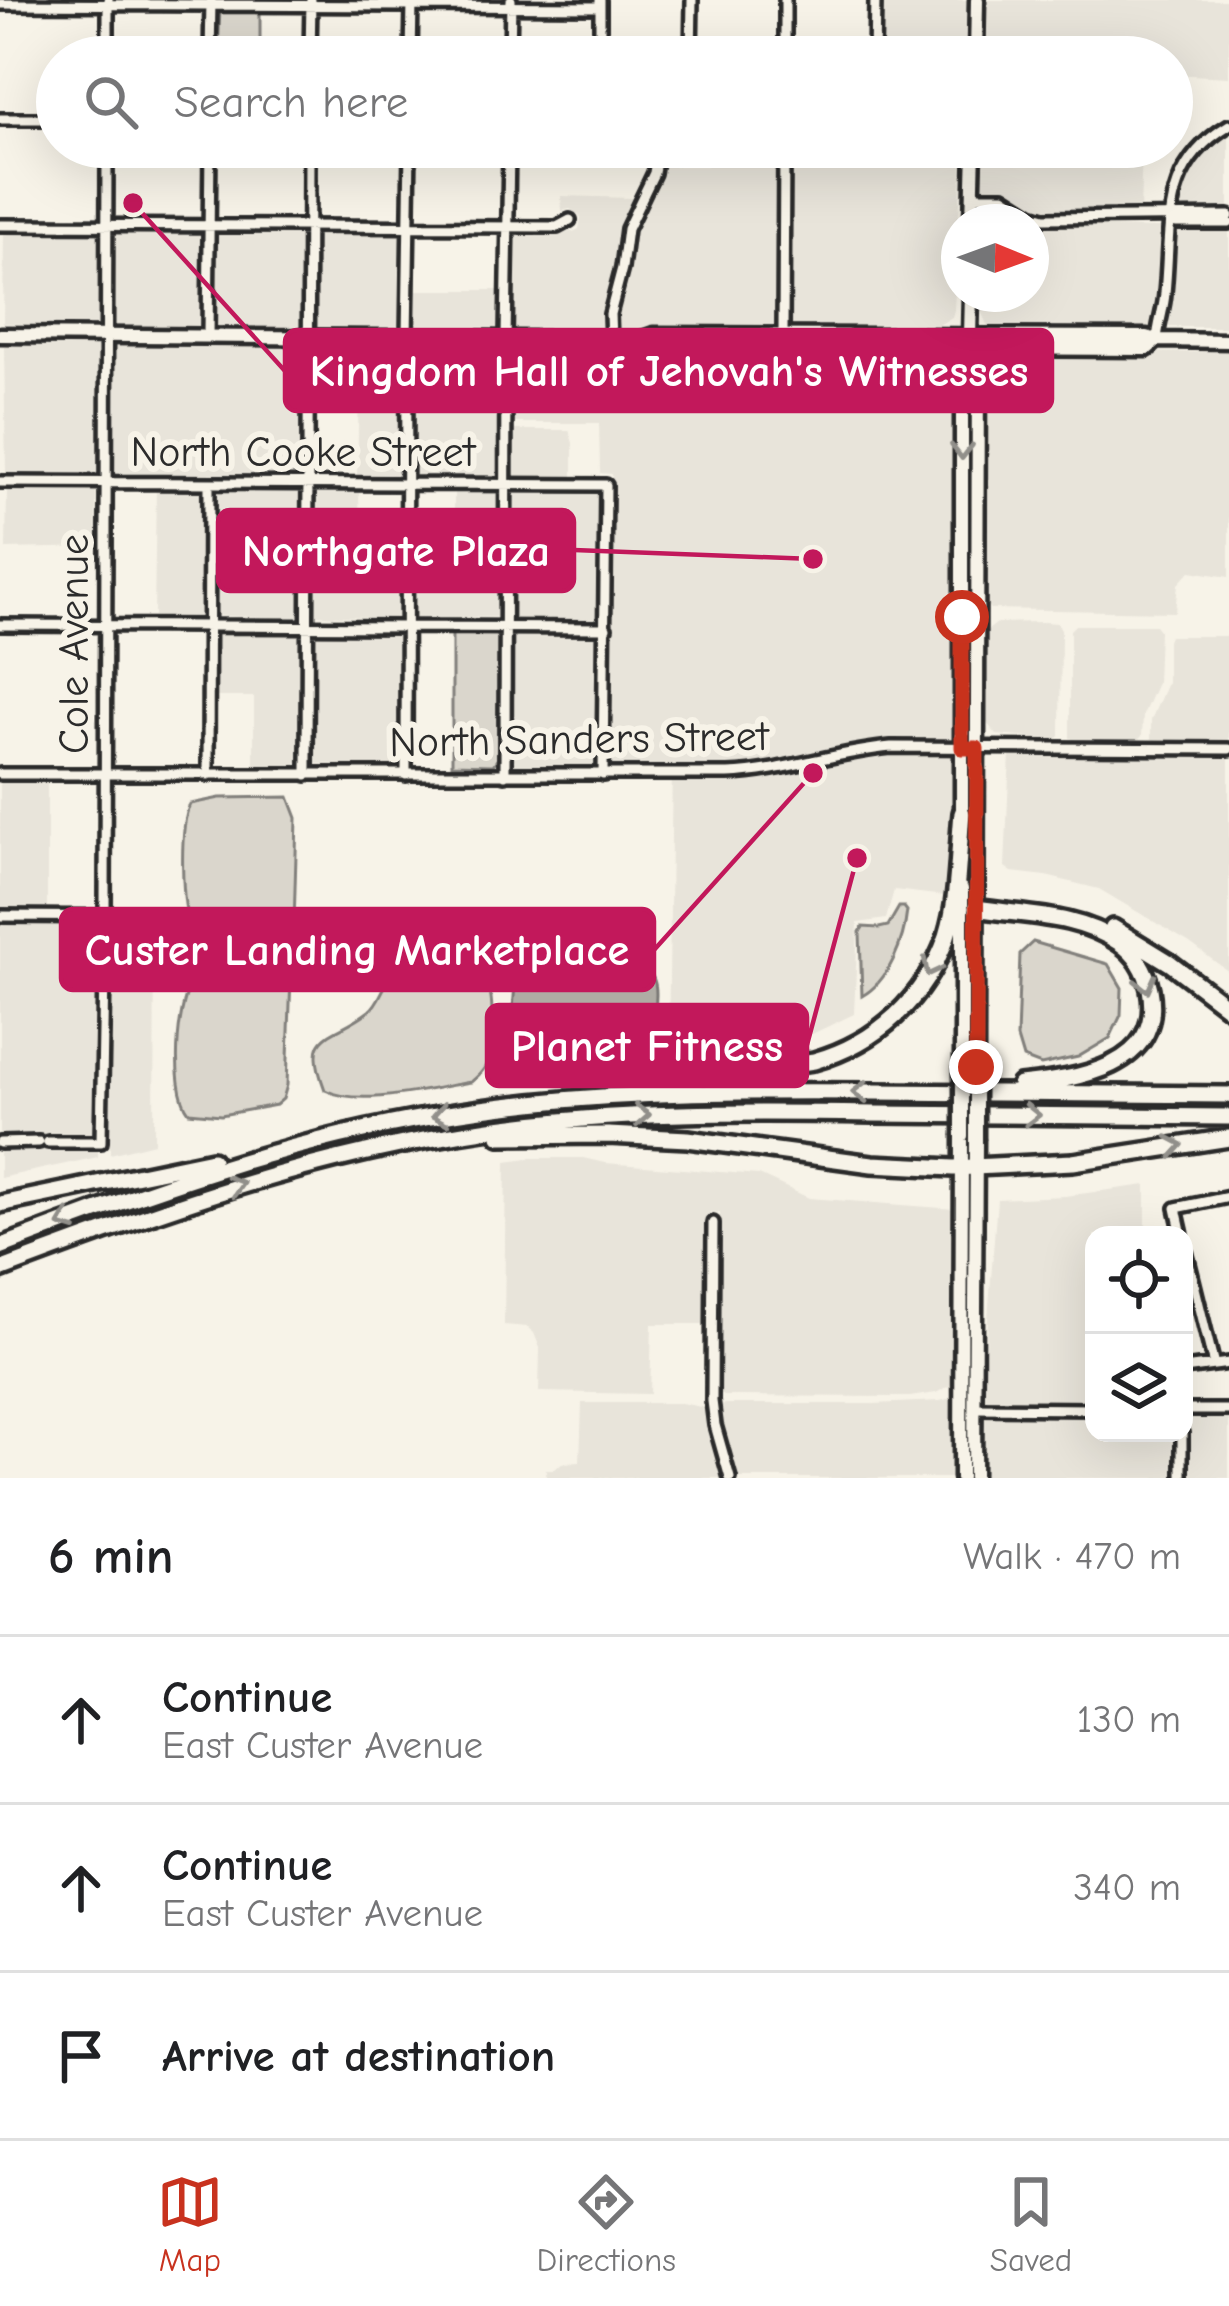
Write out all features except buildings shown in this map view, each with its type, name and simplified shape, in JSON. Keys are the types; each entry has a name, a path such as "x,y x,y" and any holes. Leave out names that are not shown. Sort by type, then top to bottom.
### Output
{"highway":[{"path":"0,1204 436,1116 838,1054 878,1032 920,989 947,934 962,813"},
{"path":"971,904 1048,907 1097,921 1169,963 1229,1008"},
{"path":"922,1092 1047,1082 1097,1072 1132,1052 1150,1014 1143,968 1119,942 1052,917 971,904"},
{"path":"556,1100 678,1091 1229,1095"},
{"path":"0,1270 240,1184 442,1137 564,1120 662,1114 1229,1117"},
{"path":"442,1137 648,1136 872,1164 969,1168 1115,1157 1229,1138"},
{"path":"0,1247 176,1181 292,1147"}],"main road":[{"path":"976,36 977,0"},
{"path":"973,204 974,168"},
{"path":"971,312 969,1168 974,1478"},
{"path":"0,335 640,340 654,335 783,335 1147,349 1157,340 1229,341"},
{"path":"640,340 653,346 970,344"},
{"path":"969,748 962,813 971,904"},
{"path":"961,1478 969,1168"}],"street":[{"path":"692,0 692,36"},
{"path":"785,0 785,36"},
{"path":"874,0 874,36"},
{"path":"108,2 108,36"},
{"path":"210,36 211,3"},
{"path":"310,36 311,3"},
{"path":"411,36 412,3"},
{"path":"511,3 511,36"},
{"path":"0,4 600,3 600,36"},
{"path":"0,118 36,119"},
{"path":"1193,156 1229,124"},
{"name":"Cole Avenue","path":"0,1143 101,1142 107,168"},
{"path":"208,337 209,168"},
{"path":"307,775 309,168"},
{"path":"406,776 410,168"},
{"path":"505,776 509,168"},
{"path":"611,340 610,314 627,229 655,168"},
{"path":"783,335 784,168"},
{"path":"1157,340 1165,298 1168,218 1174,189 1185,168"},
{"path":"973,196 1004,196 1045,218 1229,220"},
{"path":"0,225 557,227 571,220"},
{"name":"North Cooke Street","path":"0,482 606,485 606,628"},
{"path":"208,775 209,484"},
{"path":"0,626 606,628 603,776"},
{"name":"North Sanders Street","path":"0,774 759,773 867,749 1229,748"},
{"path":"0,916 156,917"},
{"path":"1180,1226 1176,1208 1229,1197"},
{"path":"713,1223 712,1401 730,1478"},
{"path":"1193,1280 1214,1365"},
{"path":"1193,1368 1229,1363"},
{"path":"974,1408 1085,1409"},
{"path":"1193,1410 1229,1410"},
{"path":"1182,1442 1182,1478"}],"shaded area":[{"path":"880,0 970,0 969,36 879,36"},
{"path":"984,0 1229,0 1229,77 1193,75 1193,36 983,36"},
{"path":"220,8 260,8 260,36 219,36"},
{"path":"1229,131 1229,213 1177,211 1183,181 1196,159"},
{"path":"661,168 779,168 778,332 616,332 633,226"},
{"path":"790,168 962,168 960,204 941,204 941,312 953,312 952,317 932,329 906,332 789,331"},
{"path":"982,168 1141,168 1140,213 1049,213 1049,204 1026,204 987,190"},
{"path":"561,196 633,198 619,234 603,330 516,332 512,328 514,234 579,229 581,217 570,209 562,211"},
{"path":"1229,225 1229,327 1167,327 1174,226"},
{"path":"1049,226 1160,228 1160,303 1150,332 995,332 981,312 1049,312"},
{"path":"4,229 101,230 101,327 3,323"},
{"path":"202,233 201,328 113,327 113,234"},
{"path":"217,233 302,234 302,329 215,328"},
{"path":"399,233 401,329 313,328 316,234"},
{"path":"413,290 501,290 499,330 415,330"},
{"path":"4,346 101,346 100,477 6,474"},
{"path":"114,346 302,348 300,474 112,475"},
{"path":"314,346 399,348 399,474 357,474 359,391 315,389"},
{"path":"415,348 500,351 498,475 414,473"},
{"path":"517,349 838,352 941,357 953,368 957,388 954,798 945,896 894,890 886,919 858,923 854,1014 774,1052 668,1050 672,765 611,765 612,474 600,473 599,423 512,421 512,353"},
{"path":"1229,352 1229,577 1190,571 1178,584 1175,612 990,609 982,598 983,375 988,362 1018,353"},
{"path":"511,430 569,430 573,477 511,476"},
{"path":"512,487 597,492 597,618 511,618"},
{"path":"156,488 203,491 199,617 154,616"},
{"path":"317,488 359,488 360,537 399,539 397,618 313,615"},
{"path":"7,489 96,490 97,547 6,549"},
{"path":"301,489 300,615 217,616 215,490"},
{"path":"454,489 497,489 500,493 497,617 416,619 412,611 414,540 454,539"},
{"path":"997,623 1057,623 1061,629 1060,736 1056,740 997,735 983,710 984,633"},
{"path":"1075,625 1155,625 1159,630 1157,683 1137,741 1070,738 1070,630"},
{"path":"221,630 302,631 300,760 295,766 254,766 254,697 214,697 214,635"},
{"path":"317,631 399,632 400,762 396,767 313,764 313,643"},
{"path":"452,631 493,631 499,639 498,758 493,765 452,764"},
{"path":"514,633 597,633 597,764 514,766"},
{"path":"1169,636 1229,636 1229,741 1151,738 1151,720 1167,683"},
{"path":"1010,753 1229,753 1229,972 1099,889 1005,867"},
{"path":"47,778 47,910 0,910 0,779"},
{"path":"289,797 297,818 294,925 278,935 191,930 183,867 190,804 220,798"},
{"path":"899,907 907,911 899,947 880,981 862,996 860,932 863,927 888,926"},
{"path":"0,920 93,920 98,929 98,1157 0,1178"},
{"path":"155,925 154,1143 110,1154 112,926"},
{"path":"1033,942 1108,964 1122,988 1121,1015 1110,1038 1078,1057 1041,1065 1023,1058 1017,1038 1020,954"},
{"path":"268,956 291,977 283,1099 276,1105 221,1115 189,1112 177,1061 181,1015 193,978 217,961"},
{"path":"638,965 650,973 656,992 650,1032 641,1049 627,1056 506,1075 503,1066 516,973 522,968"},
{"path":"483,970 492,1004 491,1046 485,1067 471,1082 377,1097 325,1090 319,1046 372,1008 390,978 424,971"},
{"path":"583,1158 759,1175 809,1198 955,1209 951,1385 910,1397 724,1396 720,1393 720,1213 710,1212 706,1324 652,1324 650,1394 539,1392 540,1348 534,1333 527,1327 504,1325 506,1161"},
{"path":"1146,1185 1146,1226 1085,1226 1085,1402 982,1400 997,1199"},
{"path":"955,1397 952,1478 737,1478 718,1415 725,1404 873,1404"},
{"path":"582,1403 681,1403 706,1408 712,1444 725,1478 546,1478 546,1469 580,1462"},
{"path":"1085,1415 1085,1442 1178,1442 1178,1478 978,1478 980,1416"},
{"path":"1229,1415 1229,1478 1186,1478 1193,1417"}],"place":[{"name":"Kingdom Hall of Jehovah's Witnesses","path":"133,203"},
{"name":"Northgate Plaza","path":"813,559"},
{"name":"Custer Landing Marketplace","path":"813,773"},
{"name":"Planet Fitness","path":"857,858"}],"route":[{"path":"962,617 962,748 977,748 976,1067"}]}
